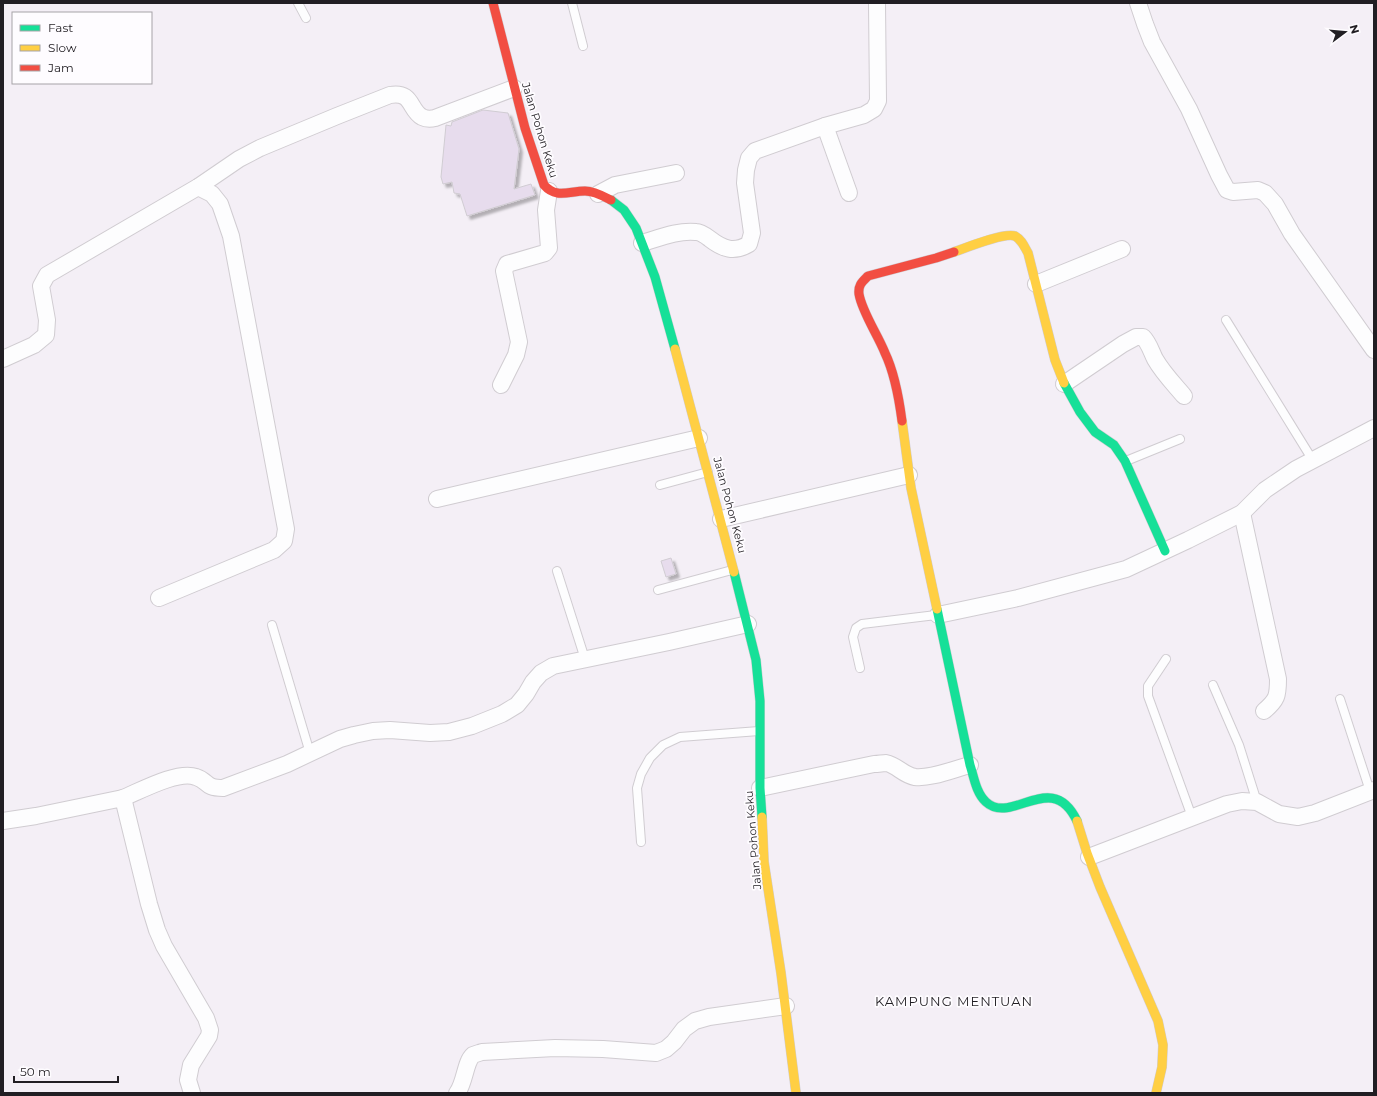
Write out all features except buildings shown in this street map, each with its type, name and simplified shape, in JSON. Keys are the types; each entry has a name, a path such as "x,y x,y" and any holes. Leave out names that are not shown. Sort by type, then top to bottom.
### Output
{"street":[{"name":"Jalan Pohon Keku","path":"493,3 514,88 538,171 544,185 549,191 558,194 586,192 598,194 612,200 624,210 636,228 654,277 699,438 734,569 756,660 760,701 760,788 764,862 786,1006 796,1093"},
{"path":"642,244 666,236 685,232 698,232 706,236 717,245 729,249 742,249 749,244 752,233 746,183 746,170 749,158 755,151 825,126 864,115 874,110 878,100 877,3"},
{"path":"1138,3 1152,42 1188,109 1227,190 1233,192 1258,190 1266,193 1275,204 1292,234 1374,350"},
{"path":"3,359 34,345 46,335 47,320 42,286 48,275 198,187 239,159 260,148 337,116 396,94 406,98 422,118 427,119 435,118 514,88"},
{"path":"825,126 850,193"},
{"path":"598,194 615,185 676,173"},
{"path":"159,598 274,550 284,541 286,529 231,236 220,204 212,194 198,187"},
{"path":"501,385 516,355 518,342 504,271 507,264 545,253 549,248 546,210 549,191"},
{"path":"1156,1093 1162,1067 1162,1045 1158,1021 1100,887 1075,815 1066,804 1058,798 1047,797 1000,808 992,807 985,802 979,791 970,765 908,475 902,419 896,387 886,354 862,305 859,293 860,284 868,276 936,258 1001,236 1013,236 1022,241 1028,253 1056,360 1064,384 1080,412 1095,432 1114,445 1125,461 1165,551"},
{"path":"1036,284 1122,249"},
{"path":"1064,384 1123,344 1136,337 1143,337 1148,342 1155,358 1167,377 1184,396"},
{"path":"938,614 1025,596 1126,569 1242,513 1265,490 1296,469 1374,428"},
{"path":"437,499 699,438"},
{"path":"721,519 908,475"},
{"path":"1242,513 1278,679 1278,691 1274,702 1264,711"},
{"path":"3,821 64,811 123,798 161,781 190,776 196,777 208,786 223,788 287,764 340,739 373,731 390,730 430,734 449,732 472,726 502,714 517,705 537,677 553,666 748,624"},
{"path":"760,788 874,764 886,763 905,774 915,777 926,777 970,765"},
{"path":"1089,857 1227,804 1242,801 1257,802 1279,814 1298,817 1315,813 1372,791"},
{"path":"123,798 149,904 157,930 164,946 206,1018 210,1030 209,1036 191,1066 188,1080 192,1093"},
{"path":"457,1093 465,1076 468,1062 472,1056 482,1052 555,1048 603,1049 656,1053 666,1049 674,1042 684,1029 694,1021 786,1006"}],"lane":[{"path":"298,3 306,18"},
{"path":"572,3 583,46"},
{"path":"1226,320 1312,460"},
{"path":"1125,461 1180,439"},
{"path":"660,485 708,471"},
{"path":"658,590 734,569"},
{"path":"558,571 585,659"},
{"path":"860,668 853,638 856,628 862,624 938,614"},
{"path":"272,625 310,753"},
{"path":"1166,659 1148,686 1148,696 1192,817"},
{"path":"1213,685 1239,745 1257,802"},
{"path":"1340,699 1372,791"},
{"path":"641,842 637,788 641,774 650,758 663,745 680,737 761,731"}],"traffic: fast":[{"path":"611,200 624,210 636,228 655,277 675,349"},
{"path":"1064,383 1080,412 1095,432 1114,445 1125,461 1165,551"},
{"path":"734,572 756,660 760,701 760,788 762,817"},
{"path":"937,609 970,765 980,794 986,802 996,808 1008,808 1044,798 1056,799 1067,806 1077,821"}],"traffic: slow":[{"path":"954,252 1003,236 1015,236 1021,241 1028,253 1055,360 1064,383"},
{"path":"675,349 734,572"},
{"path":"902,421 911,488 937,609"},
{"path":"762,817 764,862 781,973 796,1093"},
{"path":"1077,821 1100,887 1158,1021 1163,1045 1162,1067 1156,1093"}],"traffic: jam":[{"path":"493,3 525,128 544,185 553,192 563,193 588,191 611,200"},
{"path":"902,421 894,378 882,346 863,308 859,294 860,286 868,276 954,252"}],"district":[{"name":"KAMPUNG MENTUAN","path":"954,1001"}]}
